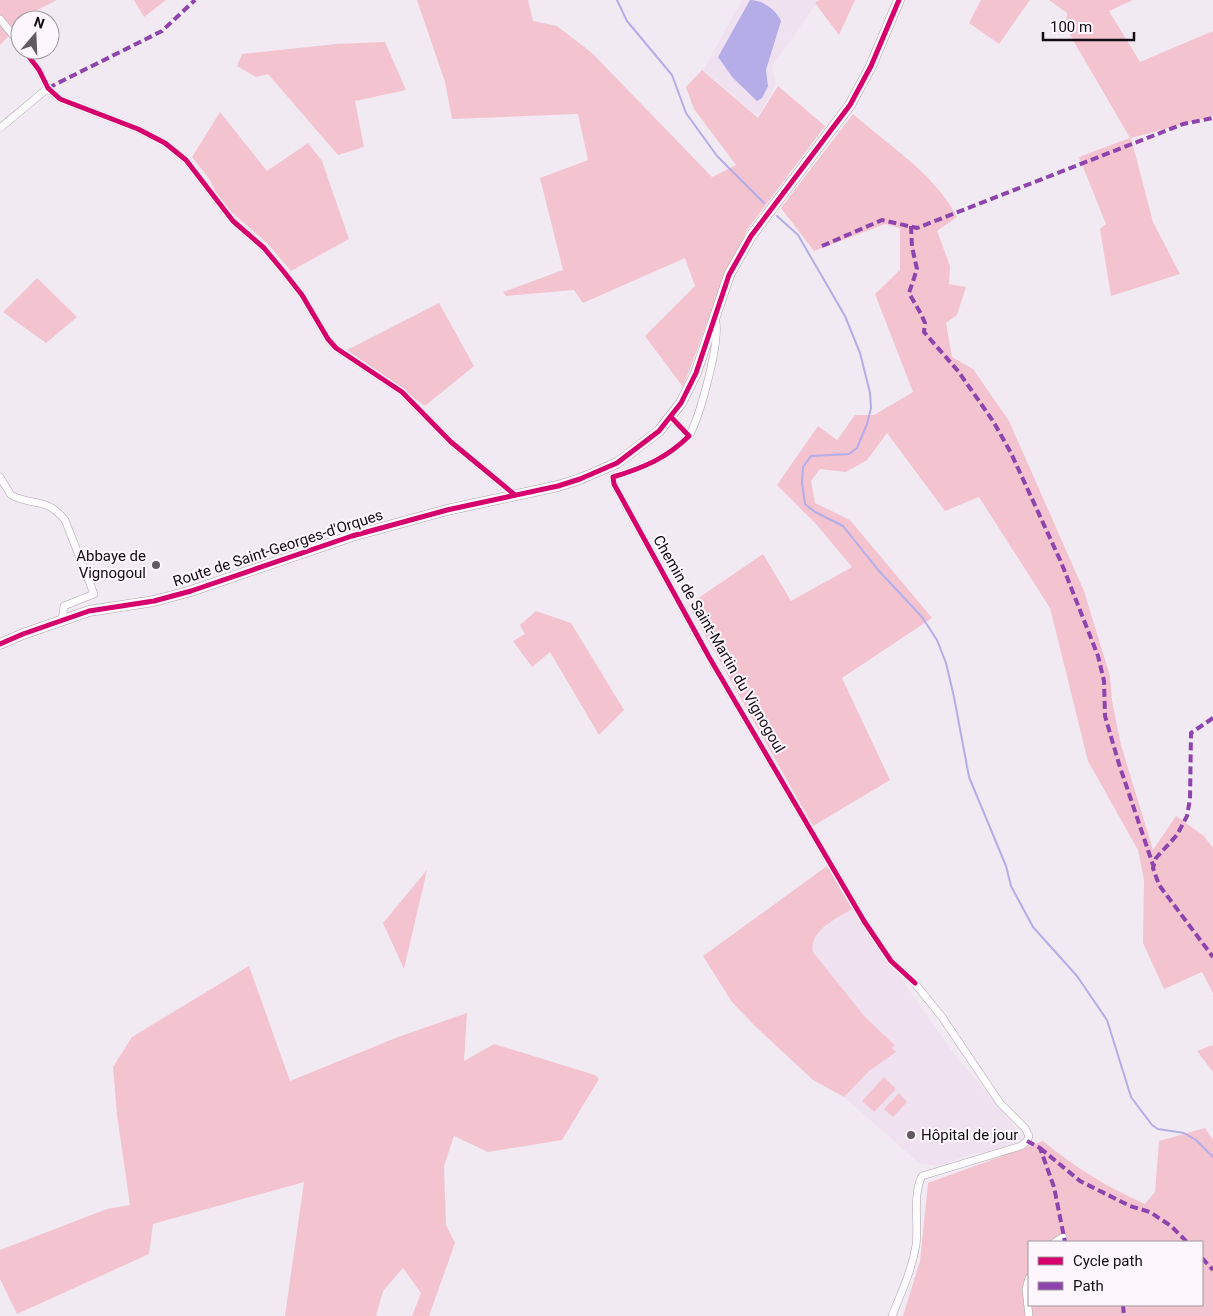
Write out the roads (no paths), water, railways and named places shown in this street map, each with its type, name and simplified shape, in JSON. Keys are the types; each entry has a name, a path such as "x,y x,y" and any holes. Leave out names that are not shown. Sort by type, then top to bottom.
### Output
{"street":[{"name":"Route de Saint-Georges-d'Orques","path":"0,644 62,620 89,612 154,601 191,591 384,527 580,479 618,463 645,444 681,404 696,373 729,275 751,236 850,105 871,66 899,0"},
{"path":"0,19 10,32"},
{"path":"32,60 48,88 60,99 151,136 186,160 233,221 264,248 284,272 302,295 328,339 336,348 402,392 451,442 515,495"},
{"path":"0,128 48,88"},
{"name":"Chemin de Saint-Martin du Vignogoul","path":"715,317 718,328 714,347 696,422 689,436 678,447 649,466 613,477 614,484 709,656 864,922 891,961 915,983 942,1017 1000,1103 1025,1128 1029,1136 1027,1142 1021,1146 922,1176 917,1186 917,1222 913,1260 892,1316"},
{"path":"671,417 689,436"},
{"path":"0,477 11,495 46,504 56,510 65,520 94,594 64,606 62,620"},
{"path":"1057,1241 1063,1237"},
{"path":"1028,1282 1026,1289 1029,1316"}],"waterway":[{"path":"617,0 627,21 672,75 686,113 717,156 764,203"},
{"path":"777,216 798,235 845,316 860,353 870,393 871,408 867,424 857,448 849,454 811,456 803,467 802,483 805,504 815,512 843,526 879,571 922,617 937,640 946,663 954,697 969,777 1006,866 1011,886 1033,927 1077,976 1107,1020 1131,1097 1152,1125 1158,1129 1184,1133 1196,1140 1213,1157"}],"place":[{"name":"Abbaye de Vignogoul","path":"156,565"},
{"name":"Hôpital de jour","path":"911,1135"}]}
